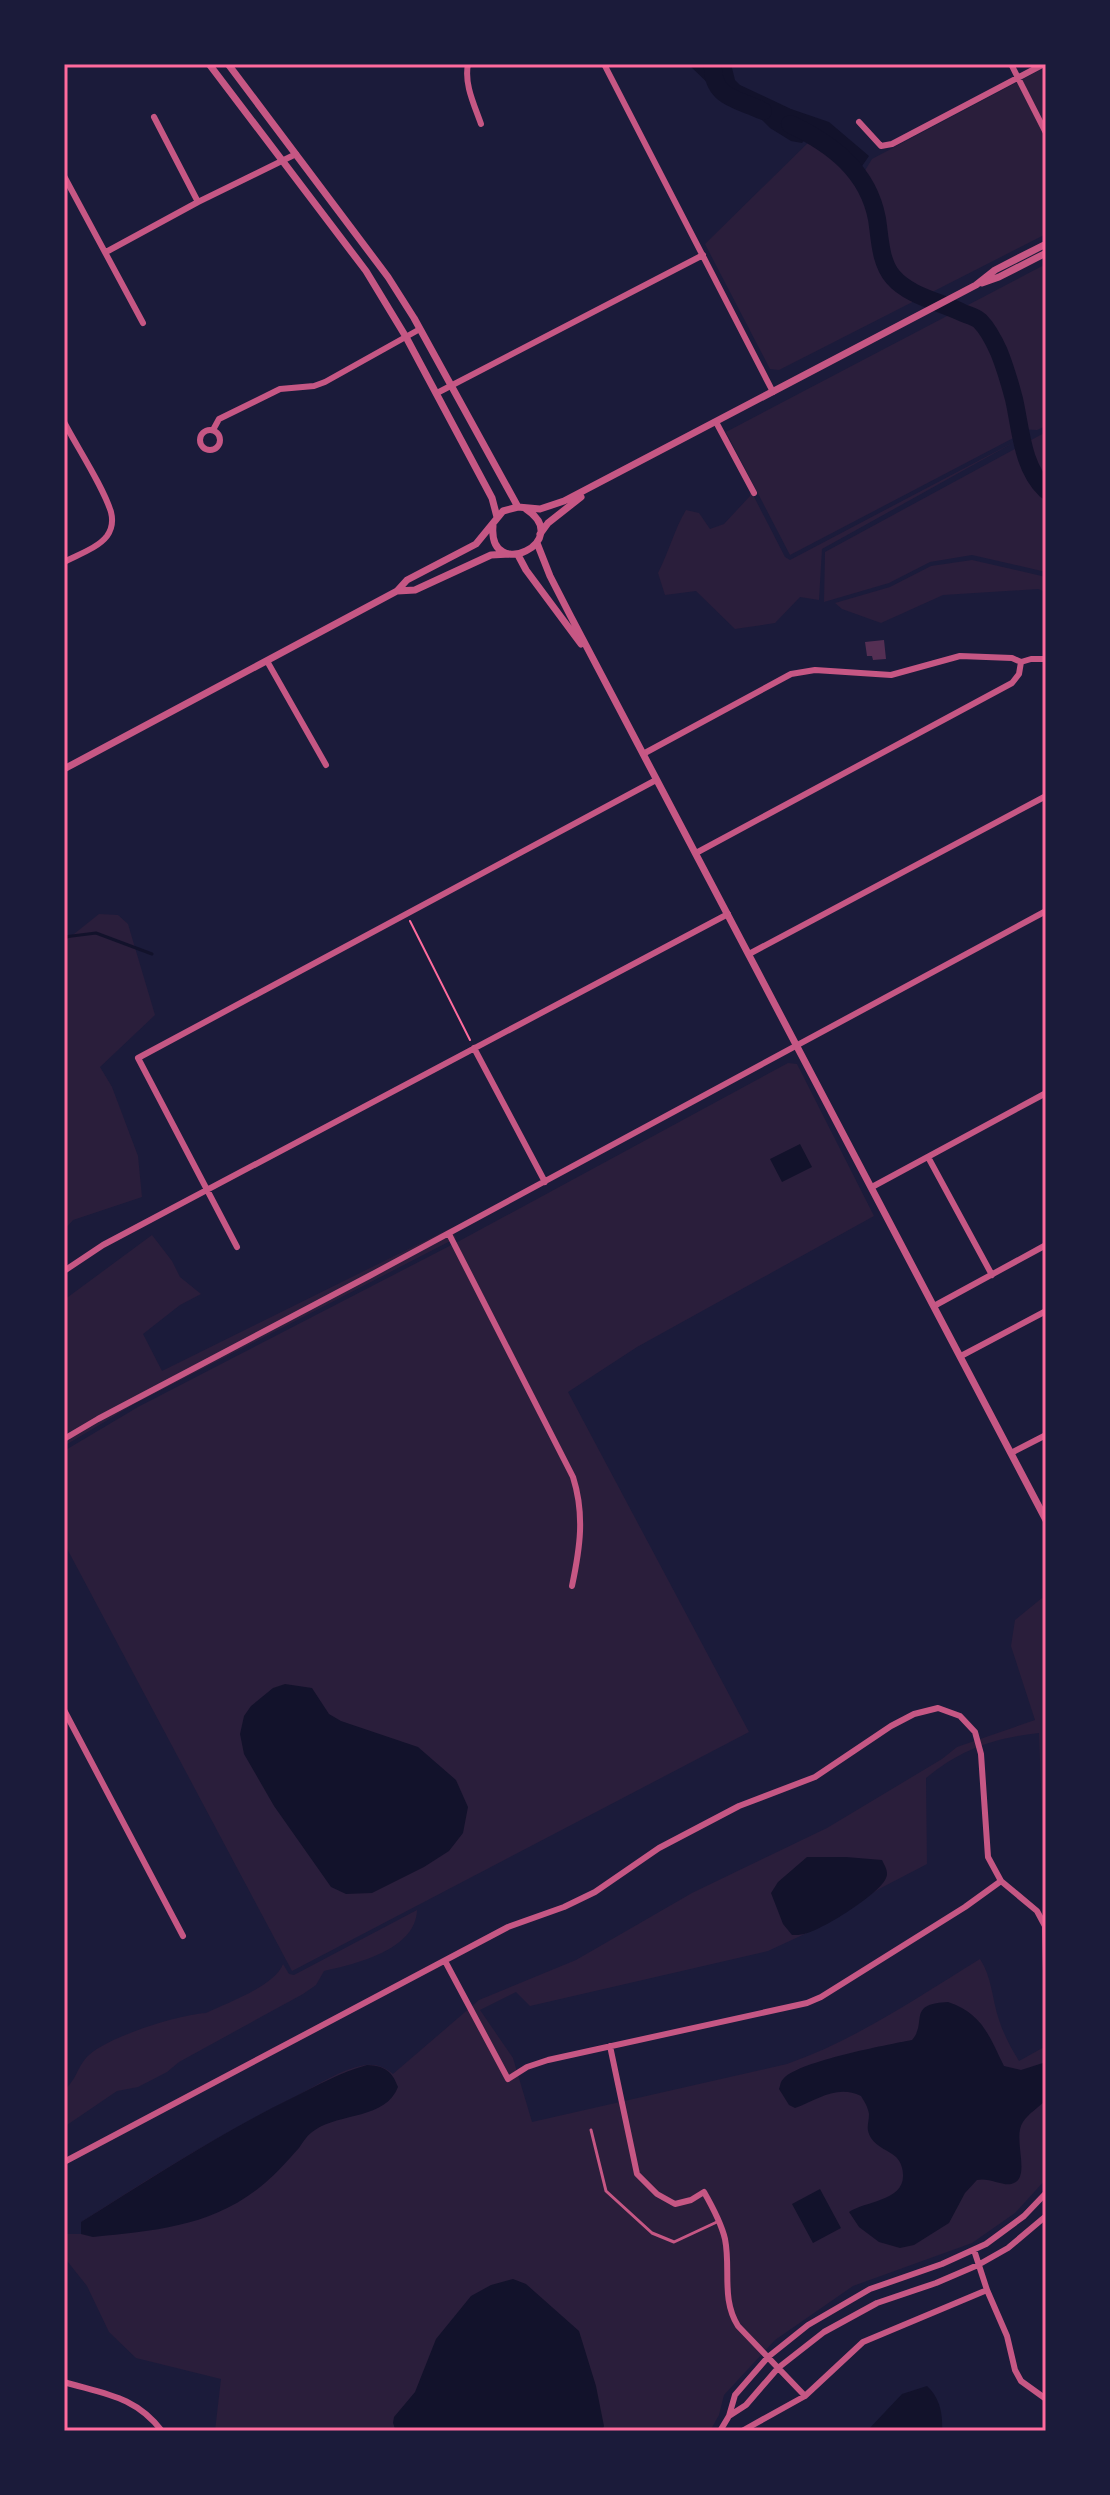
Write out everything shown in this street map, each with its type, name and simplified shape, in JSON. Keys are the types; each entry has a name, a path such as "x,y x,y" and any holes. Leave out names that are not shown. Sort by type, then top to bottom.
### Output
{"street":[{"path":"209,64 366,271 406,337 492,498 496,520 492,531 495,542 503,551 514,555 597,667"},
{"path":"228,64 366,244 420,329 522,508 537,520 538,539 550,576 1046,1520"},
{"path":"468,64 469,90 481,124"},
{"path":"604,64 773,392"},
{"path":"1011,64 1046,133"},
{"path":"859,122 881,146 892,144 1044,64"},
{"path":"154,117 198,202"},
{"path":"106,252 296,154"},
{"path":"64,176 143,323"},
{"path":"976,285 995,270 1046,244"},
{"path":"64,769 397,591 407,580 476,544 503,511 540,509 564,501 917,315 1046,253"},
{"path":"437,393 703,255"},
{"path":"213,430 219,419 269,394 280,389 325,382 420,329"},
{"path":"64,422 111,512 112,524 109,534 101,542 64,562"},
{"path":"716,422 754,493"},
{"path":"397,591 415,590 491,555 514,555 532,549 548,523 602,482"},
{"path":"643,754 791,674 815,670 891,675 960,656 1012,658 1021,662 1046,659"},
{"path":"267,661 326,765"},
{"path":"696,853 1012,683 1019,674 1021,662"},
{"path":"237,1247 138,1058 656,780"},
{"path":"749,954 1046,796"},
{"path":"64,1439 1046,911"},
{"path":"64,1271 103,1245 728,914"},
{"path":"474,1048 545,1182"},
{"path":"872,1187 1046,1093"},
{"path":"928,1157 992,1275"},
{"path":"449,1234 578,1491 581,1545 572,1586"},
{"path":"934,1306 1046,1245"},
{"path":"961,1356 1046,1311"},
{"path":"1011,1453 1046,1435"},
{"path":"64,2162 508,1927 595,1892 659,1848 739,1806 815,1777 891,1726 926,1709 949,1710 960,1716 975,1732 981,1754 988,1857 1001,1881 1028,1902 1041,1918 1045,1926 1046,1971"},
{"path":"64,1710 183,1936"},
{"path":"445,1961 508,2079 537,2063 807,2003 952,1916 1001,1881"},
{"path":"610,2046 637,2174 657,2194 675,2204 691,2200 704,2192 726,2243 729,2307 738,2326 805,2396"},
{"path":"720,2431 729,2416 735,2395 768,2357 808,2325 870,2289 974,2250 1024,2216 1046,2193"},
{"path":"729,2416 746,2405 778,2368 846,2318 978,2265 1008,2248 1046,2216"},
{"path":"974,2250 1007,2336 1015,2370 1021,2381 1046,2399"},
{"path":"742,2431 805,2396 863,2342 987,2290"},
{"path":"64,2382 130,2401 150,2415 162,2431"}],"lane":[{"path":"591,2130 606,2191 652,2233 674,2242 719,2221"}],"path":[{"path":"406,913 474,1048"}],"shaded area":[{"path":"688,64 731,64 735,80 740,85 791,109 829,122 869,156 860,169 846,152 817,131 802,143 791,141 770,128 749,107 714,89"},
{"path":"1046,67 1046,234 779,370 770,369 705,244 815,136 843,156 861,177 872,159"},
{"path":"1046,264 1046,426 1037,430 1020,429 1021,434 790,555 726,432"},
{"path":"1046,432 1046,572 972,555 930,562 889,583 824,602 825,552"},
{"path":"1018,440 822,549 819,600 800,597 775,623 735,629 696,591 665,595 658,573 686,510 699,513 710,529 724,524 750,496 750,489 785,557 790,560"},
{"path":"972,560 1046,577 1046,592 1038,589 943,595 881,623 842,609 835,603 890,587 931,566"},
{"path":"99,914 118,915 128,924 155,1015 100,1067 112,1087 138,1156 142,1197 73,1220 64,1230 64,942"},
{"path":"788,1063 797,1064 874,1216 637,1347 568,1392 749,1732 292,1971 64,1543 64,1451 138,1407 463,1239"},
{"path":"800,1144 812,1167 782,1182 770,1159"},
{"path":"451,1228 456,1238 136,1403 64,1446 64,1300 152,1235 180,1277 201,1294 180,1305 143,1334 162,1371"},
{"path":"1042,1598 1046,1602 1046,1845 1043,1842 1039,1733 979,1746 952,1759 926,1778 927,1864 879,1889 824,1925 768,1951 530,2006 516,1992 480,2010 513,2058 532,2122 787,2064 862,2030 980,1959 1001,2026 1019,2061 1046,2046 1046,2179 1015,2213 972,2243 853,2286 775,2340 724,2395 719,2415 710,2431 215,2431 221,2379 136,2358 109,2332 87,2286 64,2257 64,2234 81,2234 81,2222 188,2155 270,2109 356,2067 377,2066 393,2074 479,2000 576,1960 692,1893 827,1828 957,1747 1035,1720 1011,1646 1015,1620"},
{"path":"285,1684 312,1688 329,1714 341,1721 418,1747 456,1780 468,1807 463,1833 449,1851 372,1893 346,1894 331,1887 274,1806 244,1754 240,1734 244,1716 273,1688"},
{"path":"807,1857 882,1860 887,1876 873,1893 836,1919 812,1931 792,1935 783,1924 771,1893 778,1882"},
{"path":"417,1910 414,1924 406,1935 382,1953 324,1971 316,1985 303,1994 179,2062 167,2072 138,2087 117,2091 64,2127 64,2090 85,2059 99,2048 145,2028 206,2013 237,1999 271,1980 283,1964 289,1974 294,1975"},
{"path":"948,2002 969,2013 984,2027 1004,2066 1021,2070 1046,2062 1046,2100 1025,2119 1020,2129 1019,2179 1010,2184 977,2180 965,2193 949,2223 914,2245 900,2248 879,2242 859,2227 849,2212 891,2195 902,2184 903,2175 898,2159 871,2138 869,2114 861,2096 835,2092 795,2108 789,2105 779,2089 784,2078 808,2066 845,2054 912,2040 922,2010 935,2003"},
{"path":"367,2065 383,2068 393,2077 398,2087 392,2097 373,2110 312,2132 274,2175 245,2198 205,2218 184,2224 93,2237 81,2234 81,2222 213,2141 321,2083"},
{"path":"820,2189 841,2228 813,2243 792,2204"},
{"path":"513,2279 526,2284 579,2331 596,2386 604,2426 602,2431 395,2429 394,2417 415,2392 436,2339 471,2296 491,2285"},
{"path":"927,2386 940,2407 942,2431 867,2431 902,2394"}],"building":[{"path":"884,640 886,659 873,660 872,656 867,656 865,642"}],"waterway":[{"path":"713,64 716,84 721,91 763,111"},
{"path":"790,124 834,150 857,173 872,202 883,257 893,277 916,294 976,318 985,328 999,352 1007,376 1027,459 1046,490"},
{"path":"64,937 96,933 152,954"}]}
